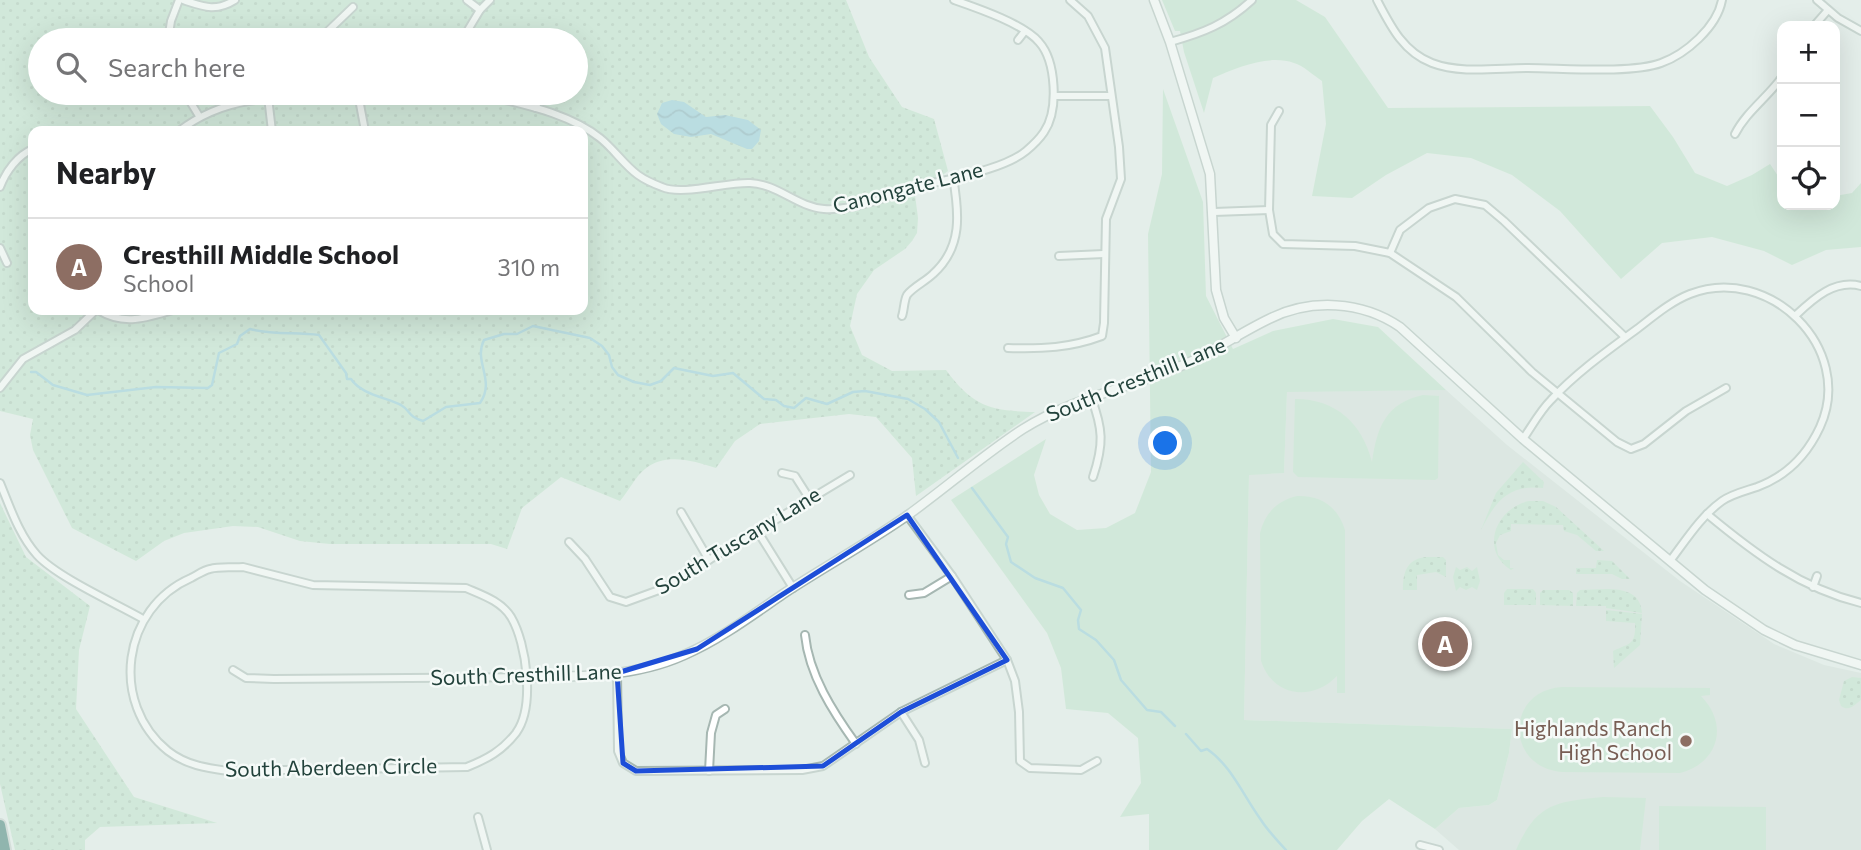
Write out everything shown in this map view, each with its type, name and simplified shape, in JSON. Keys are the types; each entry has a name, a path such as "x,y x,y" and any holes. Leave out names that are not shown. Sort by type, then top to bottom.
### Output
{"highway":[{"path":"0,825 5,850"}],"street":[{"path":"170,28 181,0 210,9 224,7 235,0"},
{"path":"467,0 480,10"},
{"path":"469,28 490,0"},
{"name":"Canongate Lane","path":"588,131 599,137 638,175 666,189 685,190 722,184 753,183 776,190 798,203 829,209 845,208 1001,165 1025,152 1046,130 1055,96 1052,67 1040,42 1025,31 954,0"},
{"path":"1009,348 1050,349 1079,345 1102,336 1106,219 1121,178 1119,147 1105,48 1088,16 1070,0"},
{"path":"1154,0 1204,148 1214,212 1216,290 1224,318 1236,338"},
{"path":"1170,42 1204,33 1238,13 1252,0"},
{"path":"1377,0 1402,41 1413,52 1432,63 1457,68 1634,68 1671,59 1699,40 1721,8 1722,0"},
{"path":"1817,0 1853,28 1861,31"},
{"path":"331,28 353,7"},
{"path":"1818,21 1828,10"},
{"path":"1018,40 1025,31"},
{"path":"1735,134 1741,122 1777,84"},
{"path":"1055,96 1111,96"},
{"path":"192,105 199,116"},
{"path":"186,126 199,116 232,105"},
{"path":"269,105 271,126"},
{"path":"360,105 364,126"},
{"name":"Canongate Lane","path":"524,105 580,126"},
{"path":"1279,111 1271,125 1269,210 1273,234 1283,244 1355,246 1390,253 1456,298 1532,372 1617,442 1631,449 1644,444 1686,411 1726,388"},
{"path":"0,187 4,175 28,151"},
{"path":"902,316 908,295 948,257 956,238 959,216 953,177"},
{"path":"1390,253 1400,230 1429,208 1455,199 1485,205 1625,337"},
{"path":"1214,212 1269,210"},
{"path":"0,248 7,263"},
{"path":"1059,256 1104,254"},
{"path":"1796,315 1829,289 1852,283 1861,286"},
{"path":"1523,439 1550,400 1625,337 1670,303 1691,293 1712,288 1748,290 1774,300 1796,315 1813,336 1825,366 1828,396 1822,424 1808,451 1793,466 1774,479 1724,500 1707,514 1671,561"},
{"name":"South Cresthill Lane","path":"233,670 246,678 274,679 568,677 617,673 652,666 697,649 908,515 1025,428 1053,412 1172,370 1270,318 1303,308 1348,306 1376,313 1401,327 1523,439 1705,590 1764,630 1795,645 1861,665"},
{"path":"0,388 23,359 75,330 92,315"},
{"path":"106,315 112,318 142,319 156,315"},
{"path":"1091,397 1101,424 1101,452 1093,477"},
{"path":"782,473 795,476 810,498"},
{"name":"South Tuscany Lane","path":"569,542 585,559 610,597 626,602 659,590 850,475"},
{"path":"0,483 15,520 37,555 55,569 143,619"},
{"path":"681,512 709,560"},
{"path":"1707,514 1763,559 1813,587 1861,603"},
{"path":"908,515 1007,660 1015,681 1019,712 1020,761 1030,768 1081,769 1097,761"},
{"path":"758,532 793,588"},
{"name":"South Aberdeen Circle","path":"243,568 313,585 466,589 489,597 510,615 524,646 527,677 525,707 517,731 495,755 467,767 228,771 204,768 184,761 167,750 149,730 138,708 131,685 130,662 143,619 161,596 181,582 211,569 243,568"},
{"path":"909,596 924,593 952,576"},
{"path":"1813,587 1817,576"},
{"path":"805,635 807,653 834,713 856,744"},
{"path":"617,673 618,751 623,763 636,771 802,769 823,766 901,712 1007,660"},
{"path":"709,771 711,733 716,715 725,709"},
{"path":"901,712 919,740 925,762"},
{"path":"478,817 487,850"},
{"path":"1420,845 1438,850"}],"highlighted area":[{"path":"907,515 1007,660 901,712 823,766 636,771 623,763 617,673 697,649"}],"shaded area":[{"path":"1446,390 1507,445 1680,581 1774,644 1824,665 1861,673 1861,850 1459,850 1435,829 1459,808 1489,805 1497,800 1512,729 1244,720 1249,474 1284,473 1287,391"}],"green space":[{"path":"0,0 846,0 869,57 902,107 934,119 948,171 915,195 918,218 917,233 912,241 905,249 874,270 857,294 850,326 862,355 892,371 946,370 965,392 984,404 1006,410 1035,412 916,496 912,458 876,417 849,414 760,424 735,441 716,468 670,459 653,464 638,476 620,501 561,477 522,508 507,549 491,544 330,544 300,541 258,527 233,526 184,533 164,541 136,561 72,528 33,450 30,435 33,419 0,411"},
{"path":"1162,0 1296,0 1325,17 1388,108 1650,106 1695,173 1727,186 1770,164 1777,174 1777,210 1840,210 1840,195 1852,193 1861,183 1861,247 1826,250 1792,265 1764,251 1712,237 1662,243 1621,279 1560,211 1512,175 1471,158 1427,153 1386,175 1352,198 1312,196 1326,124 1322,81 1294,63 1274,60 1252,63 1213,78 1204,113 1180,31 1175,31"},
{"path":"1163,89 1203,202 1206,296 1233,349 1273,331 1333,319 1378,327 1446,390 1287,392 1284,473 1249,475 1244,720 1512,729 1497,800 1489,805 1459,808 1435,829 1389,799 1362,821 1337,850 1149,850 1149,814 1120,817 1141,783 1138,738 1108,713 1066,709 1061,668 1047,633 951,500 1046,439 1034,475 1039,495 1050,514 1077,530 1106,528 1135,513 1151,472 1148,234 1162,174"},
{"path":"1423,395 1439,396 1438,478 1435,480 1298,477 1293,472 1295,399 1323,403 1345,416 1362,436 1372,462 1377,438 1392,410"},
{"path":"1523,462 1544,482 1543,488 1521,489 1504,497 1481,530 1496,493"},
{"path":"1297,496 1314,498 1327,504 1338,515 1345,530 1345,693 1337,693 1337,676 1316,690 1294,692 1274,682 1261,661 1260,533 1265,519 1273,509 1283,501"},
{"path":"1529,501 1543,501 1556,507 1604,551 1596,551 1577,535 1564,531 1563,525 1511,524 1511,531 1500,535 1496,543 1498,555 1504,560 1510,560 1510,568 1514,568 1511,570 1501,562 1496,552 1494,541 1496,531 1508,512"},
{"path":"0,503 26,557 90,606 79,650 76,709 134,797 217,823 100,827 85,840 85,850 15,850 0,784"},
{"path":"1425,557 1443,557 1446,560 1446,577 1436,572 1417,575 1417,590 1403,590 1407,568 1414,561"},
{"path":"1597,560 1612,561 1630,579 1622,579 1612,574 1576,574 1576,568 1596,568"},
{"path":"1456,567 1460,570 1467,567 1472,571 1477,567 1480,581 1477,590 1460,587 1456,591 1453,577"},
{"path":"1507,589 1533,589 1536,593 1536,605 1504,605 1504,593"},
{"path":"1609,589 1627,592 1635,596 1640,603 1642,613 1606,606 1576,606 1577,593 1580,590"},
{"path":"1543,590 1569,590 1573,593 1573,606 1540,605 1540,593"},
{"path":"1606,610 1642,614 1640,645 1614,668 1613,651 1631,642 1635,623 1606,621"},
{"path":"1852,677 1861,678 1861,700 1847,708 1841,706 1839,700 1844,681"},
{"path":"1562,687 1710,688 1710,695 1701,696 1715,718 1716,741 1704,761 1680,773 1562,772 1543,767 1530,757 1522,744 1519,729 1522,714 1530,701 1543,692"},
{"path":"1603,797 1646,798 1640,850 1516,850 1532,823 1549,808 1572,801"},
{"path":"1659,806 1766,807 1766,850 1659,850"}],"water":[{"path":"672,100 684,102 706,117 725,115 748,120 761,130 759,141 752,149 747,149 711,134 691,137 674,134 661,124 657,114 662,103"}],"waterway":[{"path":"31,372 36,372 53,385 87,395 156,387 208,388 212,385 219,353 237,344 240,336 250,329 319,335 346,373 347,379 351,379 367,392 401,405 423,421 446,407 480,403 486,387 481,356 484,340 504,334 517,334 533,326 590,338 609,355 612,367 618,375 634,382 650,385 661,381 674,368 713,376 733,373 764,399 776,400 784,406 794,408 806,398 827,404 853,392 865,391 908,399 939,422 958,458"},
{"path":"972,488 1008,537 1006,544 1011,562 1035,578 1063,588 1081,610 1079,629 1096,640 1114,660 1121,680 1147,710 1161,712 1175,726"},
{"path":"1186,734 1201,751 1207,749 1223,764 1264,824 1286,850"}],"place":[{"name":"Cresthill Middle School","path":"1445,644"},
{"name":"Highlands Ranch High School","path":"1686,741"}]}
